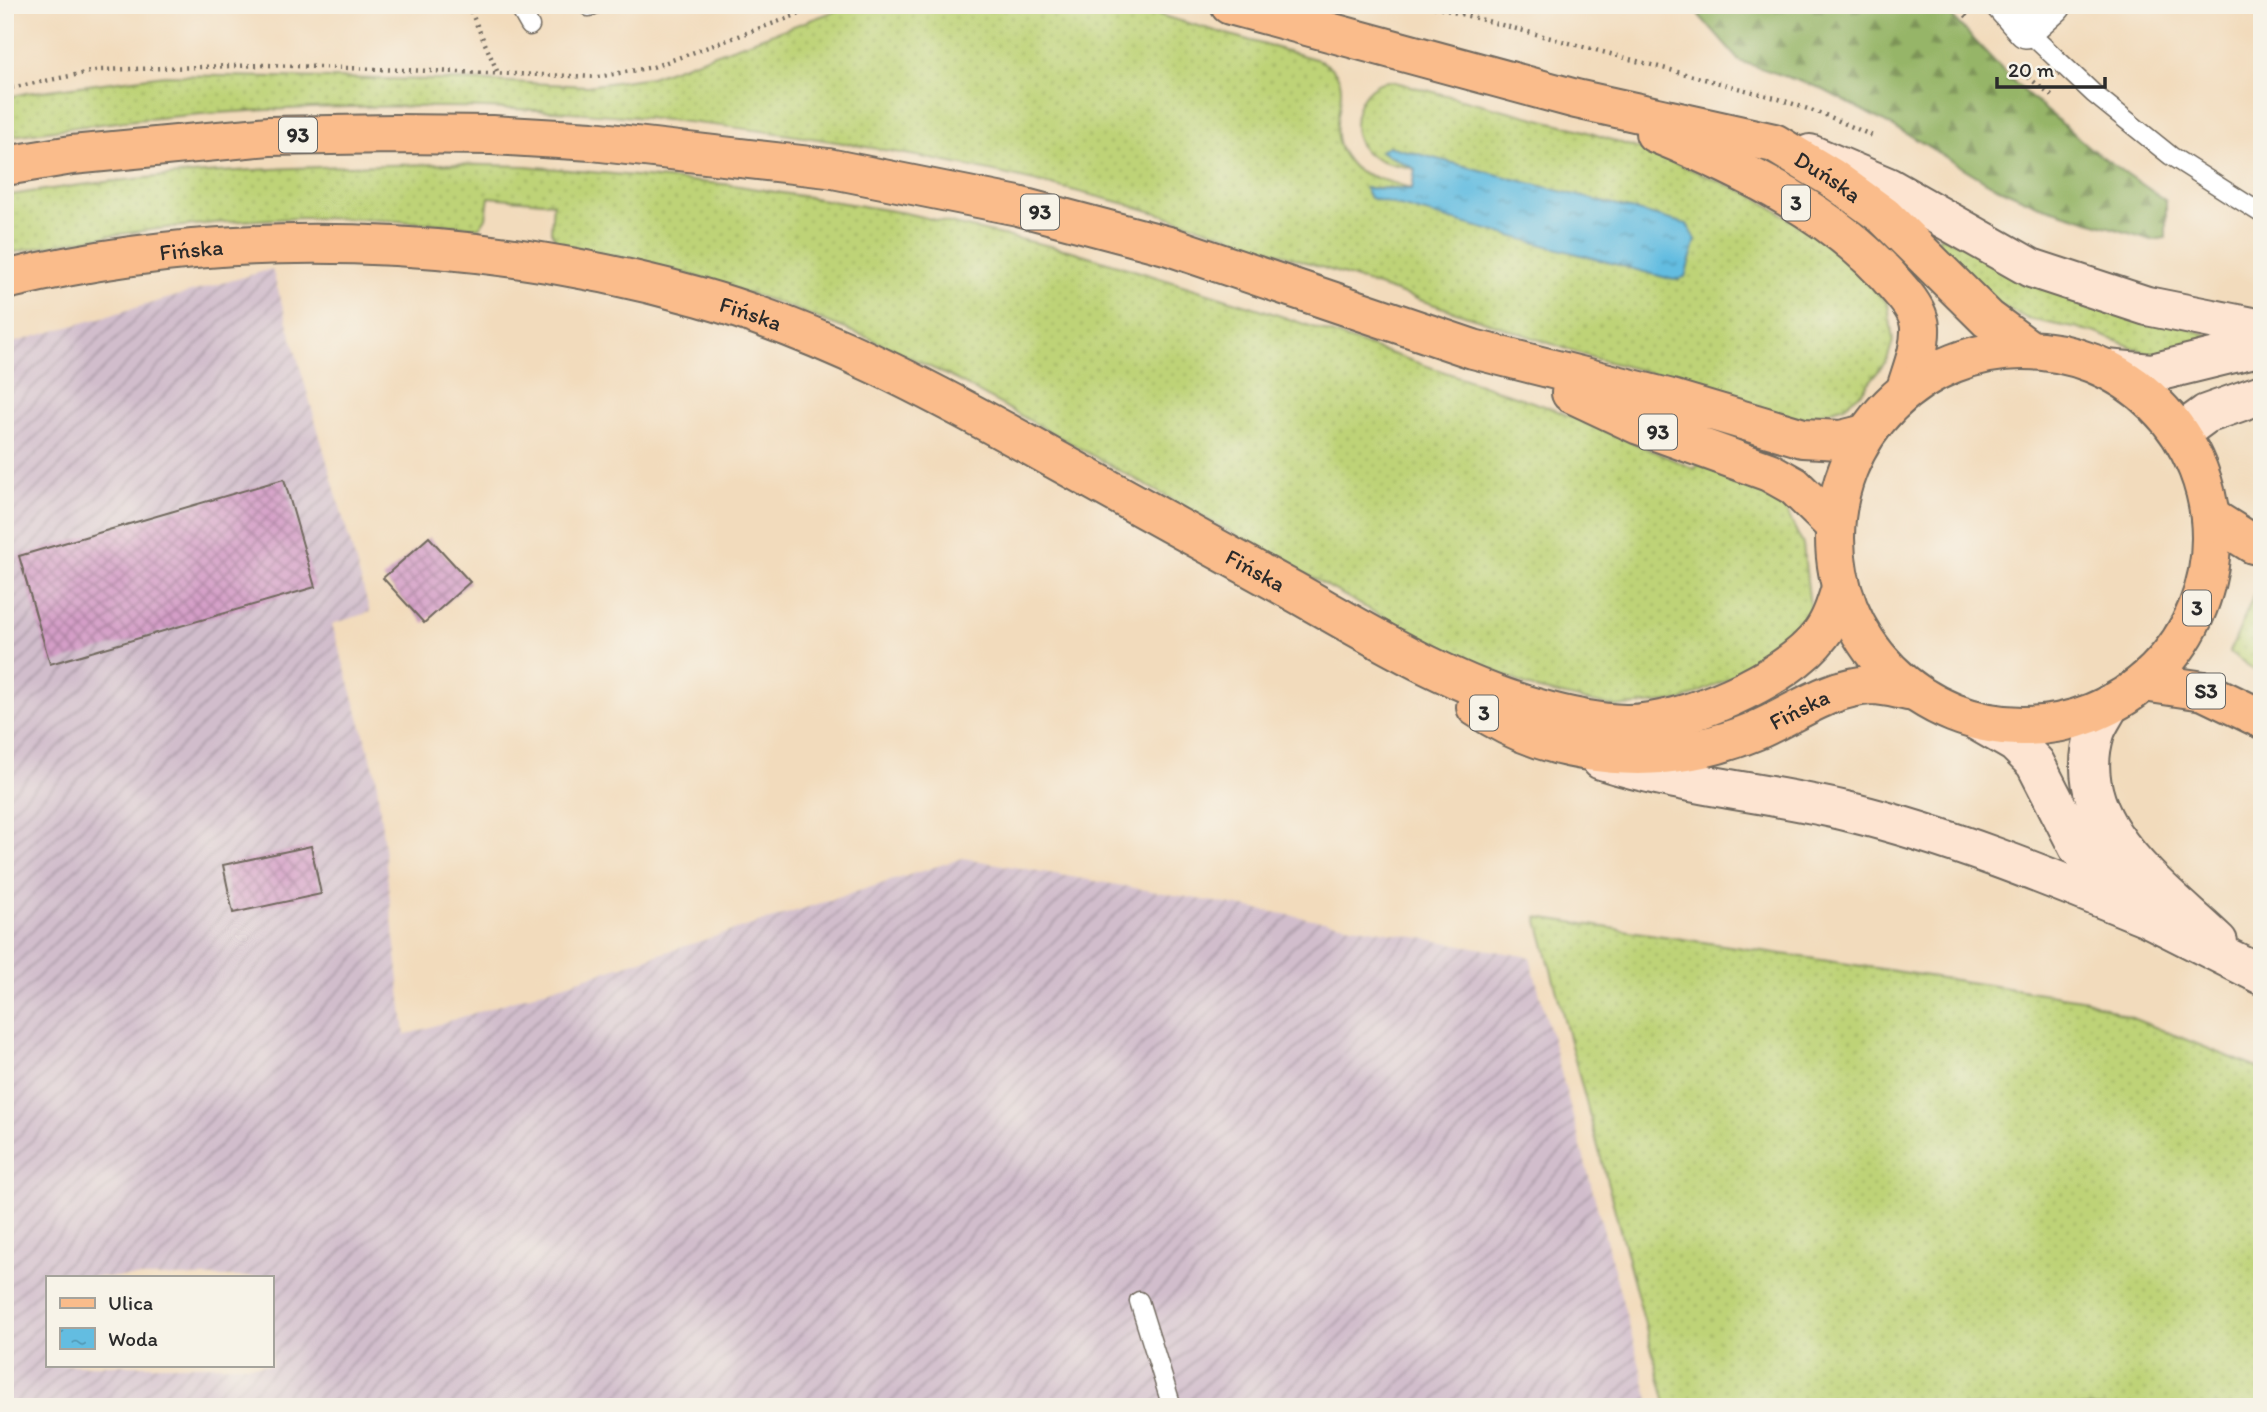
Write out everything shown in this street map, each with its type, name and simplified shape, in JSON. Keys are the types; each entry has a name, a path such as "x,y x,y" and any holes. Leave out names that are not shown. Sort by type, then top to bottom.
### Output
{"main road":[{"name":"Duńska","path":"1230,5 1576,99 1774,143 1832,178 1884,216 1988,319 2030,349"},
{"name":"Duńska","path":"1576,99 1724,163 1782,194 1883,268 1912,304 1920,325 1917,355 1906,389"},
{"name":"93","path":"5,166 72,155 269,136 394,134 492,135 592,141 828,168 1017,206 1169,246 1473,349 1668,398 1803,438 1841,440 1865,434"},
{"name":"Fińska","path":"5,280 171,251 280,242 396,246 497,256 595,271 702,298 781,324 854,354 948,399 1419,662 1535,708 1628,724 1684,714 1736,696 1767,680 1799,658 1822,634 1834,612 1841,589"},
{"name":"93","path":"1473,349 1639,425 1769,472 1794,486 1834,525"},
{"name":"3","path":"2030,349 2069,355 2106,369 2134,386 2159,407 2180,433 2205,488 2210,517 2211,555 2190,625 2169,656 2144,682 2110,705 2085,716 2032,726 1977,721 1945,709 1914,692 1889,671 1852,618 1841,589 1835,557 1834,525 1846,473 1865,434 1906,389 1934,371 1965,358 1997,351 2030,349"},
{"path":"2210,517 2253,544 2262,546"},
{"name":"Fińska","path":"1419,662 1492,718 1559,746 1606,754 1686,752 1724,743 1756,731 1845,688 1875,685 1914,692"},
{"name":"S3","path":"2144,682 2204,691 2262,719"}],"street":[{"path":"2015,18 2054,5"},
{"path":"1774,143 1833,162 1888,187 2031,268 2147,306 2262,329"},
{"path":"2106,369 2152,373 2262,346"},
{"path":"2180,433 2206,414 2262,394"},
{"path":"2110,705 2095,732 2091,763 2094,794 2105,825 2125,853 2255,973"},
{"path":"1977,721 2015,743 2035,763 2078,847 2145,916"},
{"path":"1559,746 1631,769 1851,812 1961,844 2145,916 2255,973"}],"lane":[{"path":"518,5 530,26"},
{"path":"2015,18 2094,94 2171,156 2262,214"},
{"path":"1139,1301 1172,1407"}],"path":[{"path":"468,5 498,73"},
{"path":"5,89 100,70 266,65 597,77 653,67 824,5"}],"shaded area":[{"path":"272,269 370,612 332,624 376,775 405,1035 963,858 1530,957 1651,1407 5,1407 5,345"}],"green space":[{"path":"852,5 1137,5 1166,17 1319,60 1333,69 1339,79 1341,91 1337,128 1338,142 1344,155 1354,168 1365,174 1410,188 1365,188 1370,198 1680,280 1389,146 1381,151 1415,169 1376,158 1365,151 1359,142 1355,119 1363,97 1371,88 1391,81 1578,129 1652,153 1752,195 1847,255 1888,304 1893,341 1887,360 1861,393 1844,406 1803,420 1721,397 1722,391 1597,359 1217,232 1115,201 979,169 841,143 703,124 564,112 424,107 284,109 144,119 5,137 5,98 26,93 165,75 489,81 587,86 651,77"},
{"path":"1690,5 1941,5 2016,84 2090,148 2166,201 2166,238 2152,240 2037,205 1990,184 1909,135 1820,88 1739,61"},
{"path":"334,166 525,166 733,185 905,213 1072,251 1260,309 1553,409 1695,469 1698,464 1768,490 1782,502 1803,545 1810,607 1804,624 1782,654 1681,701 1614,707 1535,689 1426,641 955,379 869,338 776,302 687,274 557,243 551,231 553,203 489,197 486,218 480,227 347,218 265,219 153,229 5,254 5,196 169,176"},
{"path":"1940,236 2221,340 2152,355 2094,332 2028,319 1991,301 1936,243"},
{"path":"2257,587 2262,587 2262,676 2230,652"},
{"path":"1537,917 2087,1000 2262,1070 2262,1407 1667,1407"}],"water":[{"path":"1388,146 1687,224 1696,240 1685,277 1674,280 1370,198 1365,188 1412,189 1415,169 1380,151"}],"building":[{"path":"284,479 315,587 50,664 19,556"},
{"path":"429,537 470,582 424,623 383,578"},
{"path":"311,846 321,894 233,913 223,865"}]}
